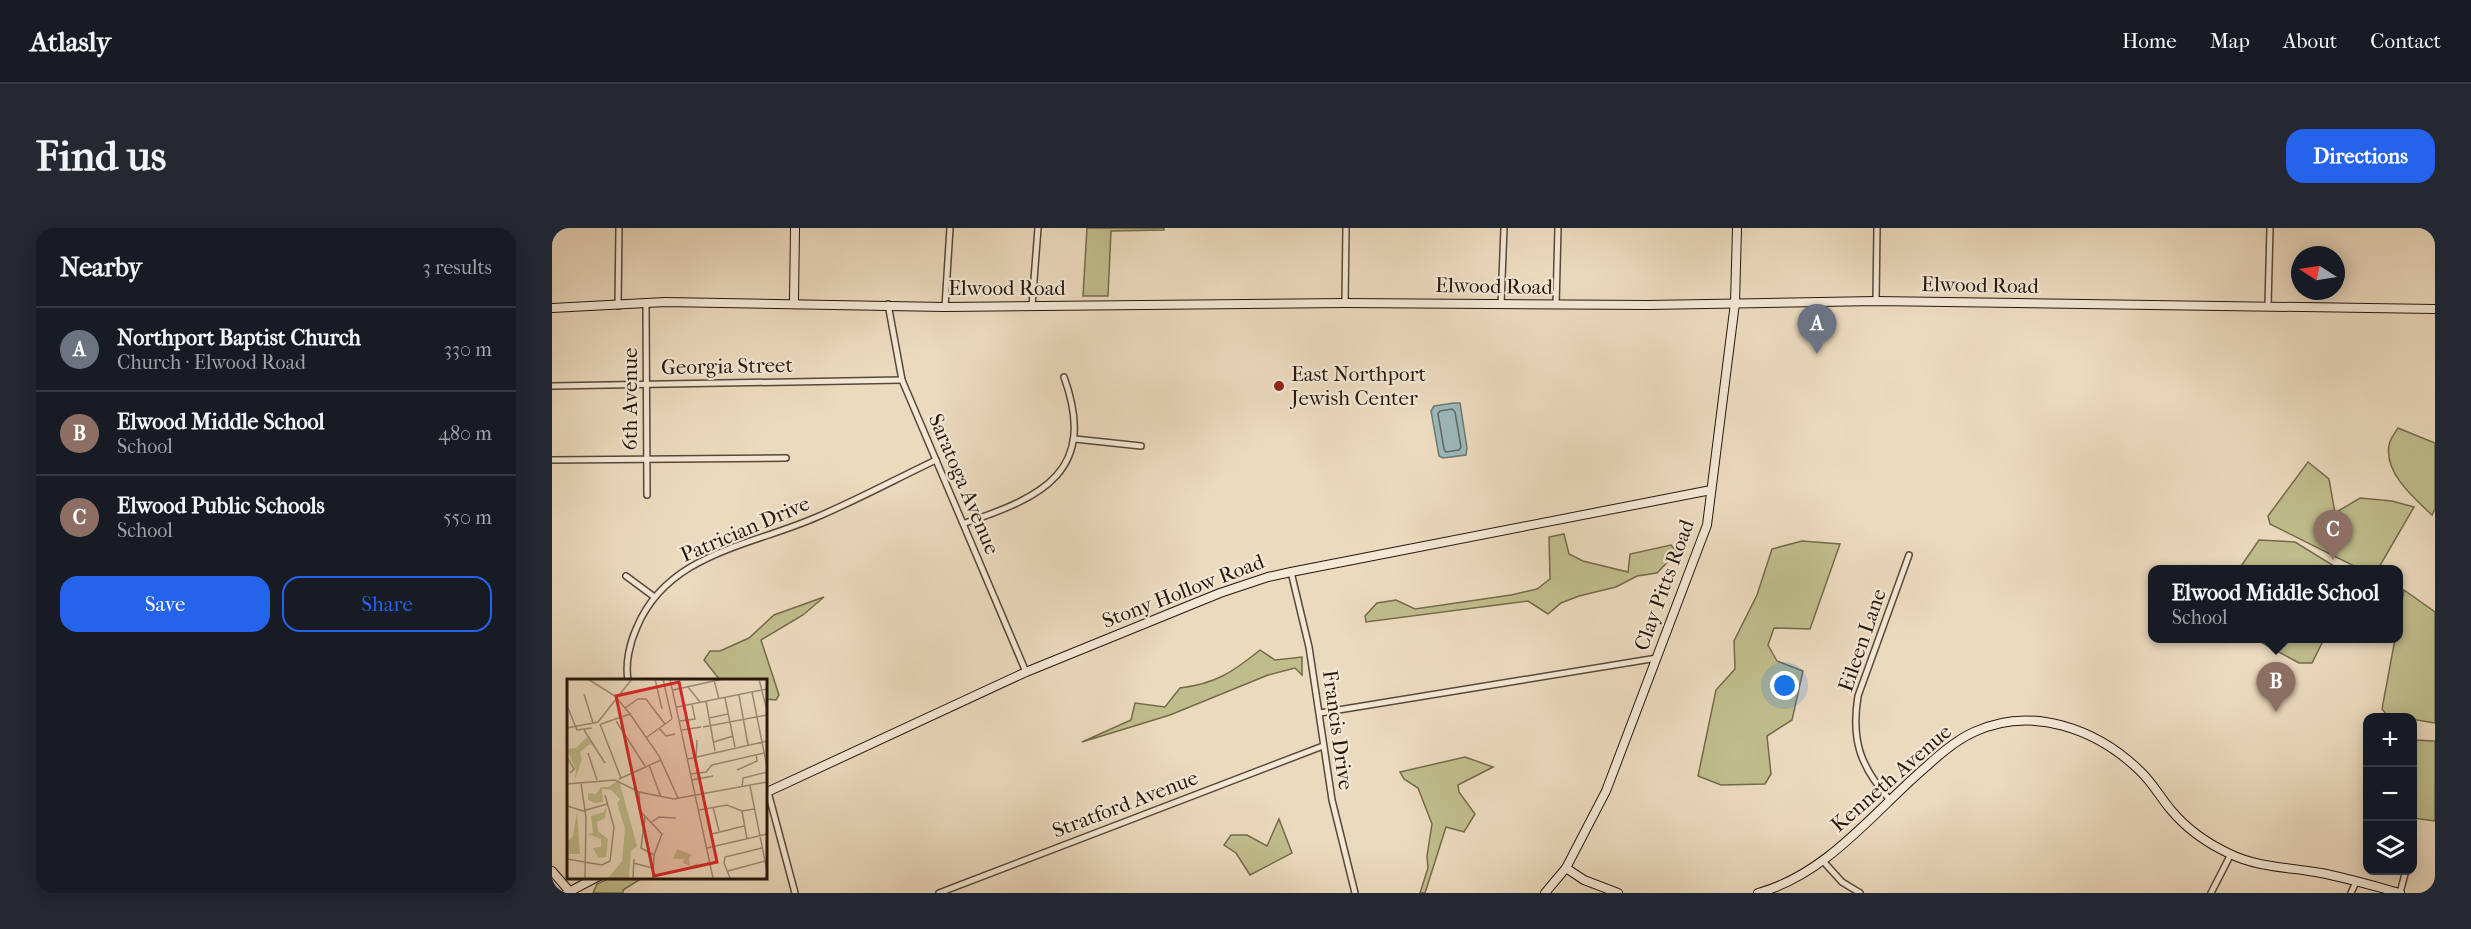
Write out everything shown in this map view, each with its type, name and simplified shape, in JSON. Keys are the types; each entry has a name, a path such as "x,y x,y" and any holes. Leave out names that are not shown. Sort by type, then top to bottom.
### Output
{"street":[{"path":"618,306 619,228"},
{"path":"794,302 795,228"},
{"path":"945,306 950,228"},
{"path":"1032,306 1038,228"},
{"path":"1345,303 1346,228"},
{"path":"1501,304 1504,228"},
{"path":"1556,305 1558,228"},
{"name":"Clay Pitts Road","path":"1545,893 1566,868 1606,791 1707,525 1735,303 1737,228"},
{"path":"1876,301 1877,228"},
{"path":"2268,306 2270,228"},
{"name":"Elwood Road","path":"552,308 665,302 1032,306 1345,303 1556,305 1876,301 2435,309"},
{"name":"6th Avenue","path":"646,304 647,495"},
{"name":"Saratoga Avenue","path":"888,304 902,380 1026,672"},
{"path":"964,523 992,514 1037,494 1060,472 1075,438 1071,397 1064,377"},
{"name":"Georgia Street","path":"552,386 902,380"},
{"path":"1075,438 1141,446"},
{"path":"552,460 786,458"},
{"name":"Patrician Drive","path":"628,679 631,640 653,596 686,568 742,544 818,517 936,460"},
{"name":"Stony Hollow Road","path":"767,792 1026,672 1220,593 1291,572 1711,490"},
{"name":"Eileen Lane","path":"1889,799 1876,784 1859,751 1855,734 1855,713 1858,696 1909,555"},
{"name":"Francis Drive","path":"1291,572 1309,647 1332,800 1355,893"},
{"path":"626,576 653,596"},
{"path":"1320,713 1657,658"},
{"name":"Kenneth Avenue","path":"1758,893 1788,881 1823,861 1943,752 1974,732 2007,722 2038,720 2071,728 2109,746 2141,772 2185,824 2215,846 2231,854 2270,867 2319,872 2400,893"},
{"name":"Stratford Avenue","path":"939,893 1323,746"},
{"path":"767,792 795,893"},
{"path":"2211,893 2231,854"},
{"path":"1823,861 1842,882 1860,893"},
{"path":"1566,868 1584,880 1618,893"},
{"path":"552,871 569,893 595,878"},
{"path":"2400,893 2405,875"},
{"path":"2351,893 2356,882"}],"shaded area":[{"path":"1087,228 1164,228 1164,230 1111,231 1108,296 1083,296"},
{"path":"2398,428 2435,443 2435,509 2432,515 2402,484 2391,465 2389,445"},
{"path":"2308,462 2329,479 2335,513 2360,498 2392,501 2414,507 2380,565 2352,565 2270,524 2268,516"},
{"path":"1564,534 1569,554 1583,561 1628,572 1630,554 1671,545 1677,552 1657,573 1637,576 1616,587 1579,596 1561,603 1548,614 1528,601 1366,622 1365,616 1377,603 1396,600 1415,609 1537,589 1550,579 1549,537"},
{"path":"2259,540 2295,542 2332,565 2242,565"},
{"path":"1802,541 1840,544 1810,629 1774,628 1768,645 1777,661 1803,671 1792,720 1767,736 1771,774 1765,784 1721,785 1698,776 1716,690 1735,669 1734,641 1757,595 1772,549"},
{"path":"2404,590 2435,612 2435,723 2417,720 2417,713 2385,713 2382,709 2394,643 2403,643"},
{"path":"824,597 803,615 761,640 779,695 776,700 766,699 766,679 719,679 704,660 710,651 720,651 749,638 774,615"},
{"path":"2262,643 2322,643 2312,663 2299,663"},
{"path":"1260,650 1275,660 1302,657 1302,675 1295,668 1268,675 1170,715 1082,742 1131,720 1135,703 1165,707 1180,688 1223,676"},
{"path":"2417,740 2435,741 2435,821 2417,819"},
{"path":"1465,757 1493,767 1458,785 1459,792 1475,814 1464,832 1446,827 1425,893 1420,893 1428,868 1427,856 1432,824 1418,788 1404,779 1400,772"},
{"path":"1279,819 1292,853 1250,875 1236,853 1224,845 1231,835 1247,835 1267,846"},
{"path":"610,878 642,878 623,890 623,893 593,893 597,884"}],"water":[{"path":"1460,403 1466,455 1443,458 1439,456 1431,411 1434,406"}],"place":[{"name":"Northport Baptist Church","path":"1817,354"},
{"name":"East Northport Jewish Center","path":"1279,386"},
{"name":"Elwood Public Schools","path":"2333,560"},
{"name":"Elwood Middle School","path":"2276,712"}]}
